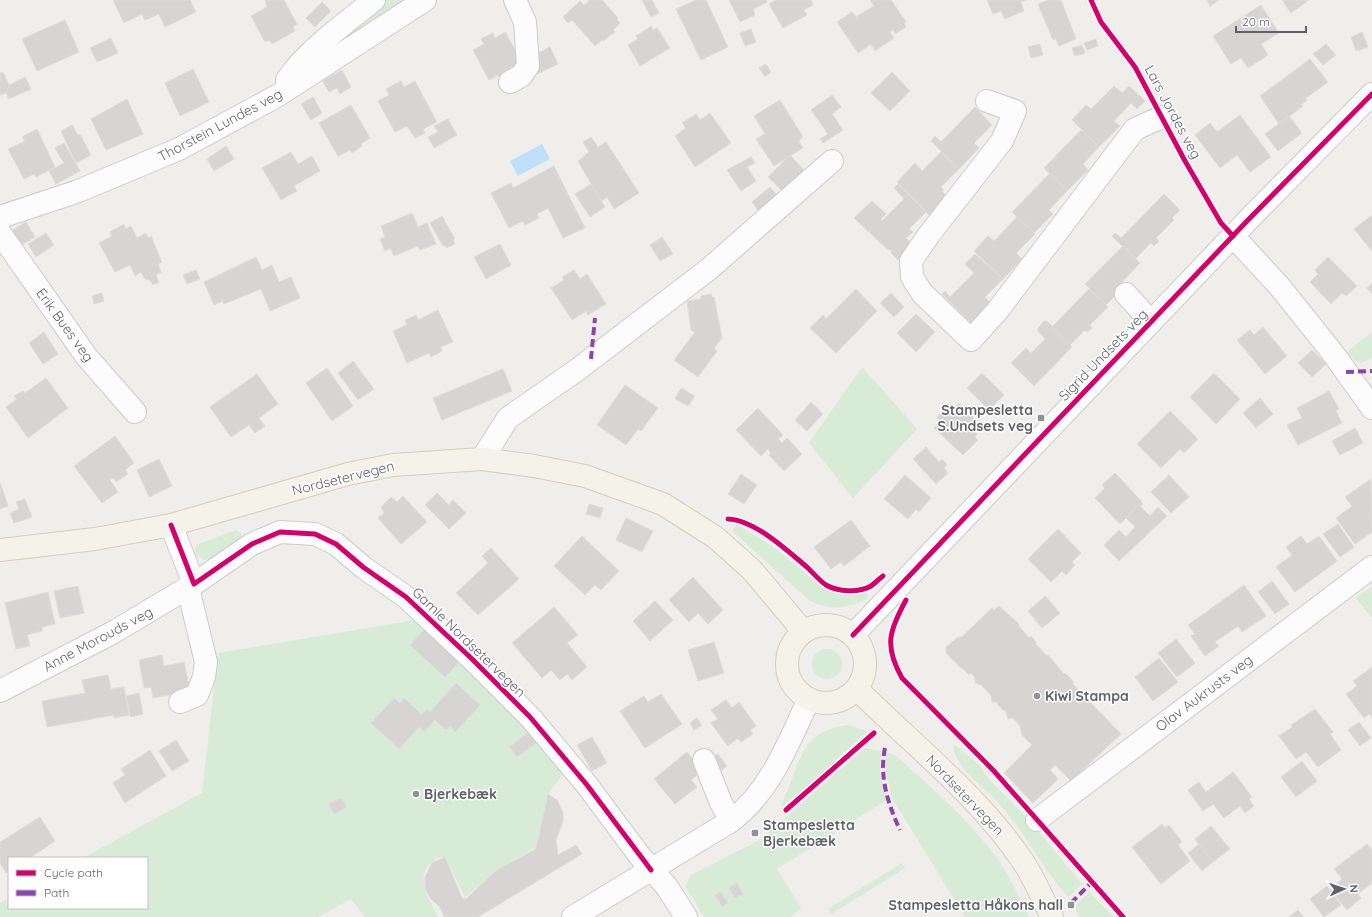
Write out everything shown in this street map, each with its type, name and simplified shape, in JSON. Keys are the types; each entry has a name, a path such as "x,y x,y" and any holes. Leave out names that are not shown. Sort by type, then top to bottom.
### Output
{"main road":[{"name":"Nordsetervegen","path":"0,550 95,539 171,525 348,474 393,465 482,459 534,466 585,476 624,488 662,504 715,537 752,570 803,632"},
{"path":"817,625 833,625 843,628 853,635 862,645 865,656 865,673 857,689 848,697 835,702 821,703 809,699 796,689 788,673 788,656 793,641 803,632 817,625"},
{"name":"Nordsetervegen","path":"857,689 969,795 995,824 1023,861 1052,917"}],"street":[{"path":"277,96 290,76 305,60 374,0"},
{"name":"Thorstein Lundes veg","path":"0,217 76,192 179,149 277,96 424,0"},
{"path":"510,82 521,76 528,66 525,22 515,0"},
{"name":"Sigrid Undsets veg","path":"853,635 1233,236 1335,130 1372,94"},
{"path":"987,101 1015,111 1002,141 928,236 911,261 912,277 922,293 971,340 998,310 1135,129 1162,117"},
{"path":"482,459 508,418 577,370 709,269 832,161"},
{"name":"Erik Bues veg","path":"0,234 86,356 136,412"},
{"path":"1233,236 1280,287 1335,356 1372,408"},
{"path":"1126,294 1151,322"},
{"path":"171,525 191,586 206,662 204,677 197,695 180,702"},
{"name":"Gamle Nordsetervegen","path":"191,586 252,544 280,532 315,534 336,544 363,567 406,597 472,659 530,717 587,785 639,856 667,887 686,917"},
{"name":"Olav Aukrusts veg","path":"1037,820 1372,567"},
{"name":"Anne Morouds veg","path":"0,691 112,633 191,586"},
{"path":"573,917 731,821 755,800 775,770 809,699"},
{"path":"704,760 721,803 731,821"}],"green space":[{"path":"382,0 408,0 293,77"},
{"path":"1372,332 1372,357 1361,363 1355,361 1347,352"},
{"path":"862,367 917,429 853,498 809,443"},
{"path":"737,524 776,549 826,590 840,594 868,593 867,599 845,607 824,606 809,600 732,531"},
{"path":"236,530 242,534 240,540 227,553 204,560 195,554 196,545"},
{"path":"1372,586 1372,618 1356,598"},
{"path":"427,618 569,766 548,794 536,847 504,866 465,897 445,857 437,858 426,869 424,881 429,900 438,917 365,917 351,899 318,917 0,917 0,903 8,899 8,909 148,909 148,857 85,857 202,793 218,653"},
{"path":"827,649 833,650 841,658 841,670 833,678 827,679 821,678 813,670 812,664 813,658 821,650"},
{"path":"849,725 867,731 813,782 782,806 781,805 797,765 810,743 820,734 832,728"},
{"path":"955,745 978,764 989,779 1029,820 1082,884 1068,897 1048,872 1012,819 991,795 974,780 959,762 953,748"},
{"path":"865,748 881,751 880,773 887,800 777,869 801,908 791,917 704,917 685,886 691,875 760,840"},
{"path":"886,752 895,755 949,804 974,830 1002,865 1029,917 965,917 892,798 886,771"},
{"path":"902,863 905,868 831,914 828,909"},
{"path":"1089,892 1114,917 1079,917 1075,907"}],"water":[{"path":"542,144 550,159 518,176 510,161"}],"building":[{"path":"113,0 190,0 196,12 165,27 159,14 145,20 142,14 124,23"},
{"path":"265,0 284,0 297,24 293,27 295,31 272,44 269,40 265,42 251,16 267,7"},
{"path":"590,0 602,0 618,18 617,19 620,23 613,30 615,32 595,46 572,20 568,23 563,17 580,1 584,5"},
{"path":"642,0 652,0 659,13 651,17"},
{"path":"696,0 706,0 728,47 701,60 676,9"},
{"path":"729,0 766,0 767,2 753,9 755,15 740,22"},
{"path":"776,0 811,0 813,5 804,10 807,15 783,28 769,4"},
{"path":"870,0 891,0 906,22 904,23 906,27 895,34 893,30 890,32 894,38 875,51 871,44 858,53 837,22 852,12 856,17 874,6"},
{"path":"987,0 1026,0 1021,2 1024,11 1005,19 1001,11 993,14"},
{"path":"1048,0 1061,0 1076,39 1059,46 1056,39 1053,40 1038,4"},
{"path":"1207,0 1219,0 1210,6"},
{"path":"1282,0 1309,0 1291,13"},
{"path":"322,2 331,11 315,27 306,18"},
{"path":"1261,5 1279,33 1261,44 1268,55 1248,68 1241,58 1231,64 1213,36"},
{"path":"65,20 79,52 37,71 22,39"},
{"path":"651,26 653,30 657,28 670,48 640,66 628,45 638,39 636,36"},
{"path":"751,29 756,42 745,46 740,33"},
{"path":"505,32 522,62 505,71 506,73 499,77 498,75 489,80 473,50 484,44 481,39 493,33 495,38"},
{"path":"1362,32 1368,47 1356,51 1351,37"},
{"path":"111,38 118,53 97,62 90,48"},
{"path":"1096,39 1098,46 1087,50 1084,43"},
{"path":"1040,44 1043,55 1031,58 1028,47"},
{"path":"1326,44 1336,55 1323,65 1313,54"},
{"path":"1082,45 1085,53 1075,56 1072,48"},
{"path":"550,47 558,64 537,74 529,58"},
{"path":"1310,59 1328,82 1306,98 1307,100 1301,105 1303,106 1279,124 1260,96"},
{"path":"766,64 771,72 765,77 759,68"},
{"path":"193,69 209,102 180,116 165,83"},
{"path":"342,70 351,87 340,94 337,88 329,92 323,80"},
{"path":"3,72 9,85 6,93 0,95 0,73"},
{"path":"892,72 910,91 890,111 871,93"},
{"path":"25,77 31,89 9,99 6,93 9,85"},
{"path":"401,81 404,87 415,81 437,122 423,129 425,133 415,138 407,126 395,132 378,101 389,95 386,89"},
{"path":"1114,86 1122,93 1129,86 1145,101 1137,109 1131,103 1114,121 1120,126 1099,147 1072,120 1086,105 1091,109"},
{"path":"832,95 841,107 832,114 843,130 823,143 820,139 828,134 811,110"},
{"path":"313,97 322,113 311,120 301,104"},
{"path":"127,99 143,134 106,150 91,119"},
{"path":"780,100 803,137 799,141 803,148 774,166 756,139 765,134 754,116"},
{"path":"351,105 370,138 352,153 350,150 338,156 319,123"},
{"path":"975,107 992,125 974,143 979,148 959,169 931,141 935,136 941,142"},
{"path":"710,113 731,143 695,167 675,136 686,128 682,123 696,114 700,120"},
{"path":"1240,115 1271,157 1250,172 1237,155 1220,168 1195,135 1210,123 1217,132"},
{"path":"1289,116 1302,133 1278,151 1265,134"},
{"path":"448,119 457,135 434,148 428,137 438,132 434,126"},
{"path":"72,125 78,135 80,134 91,155 76,163 61,131"},
{"path":"37,129 55,167 36,177 34,174 24,179 8,149 25,141 22,137"},
{"path":"1081,130 1099,147 1083,164 1088,170 1067,191 1044,168"},
{"path":"591,137 598,147 606,142 639,193 614,209 607,197 601,201 578,161 589,152 583,142"},
{"path":"64,143 80,171 56,184 49,171 64,163 55,148"},
{"path":"226,146 234,159 214,171 207,159"},
{"path":"291,152 298,164 312,156 320,171 294,186 297,191 281,200 262,168"},
{"path":"941,152 959,169 941,187 944,190 942,191 948,198 930,216 897,182 915,163 922,171"},
{"path":"790,155 804,170 782,191 768,177"},
{"path":"751,157 755,163 747,167 756,181 741,191 727,170"},
{"path":"554,166 585,228 563,238 548,208 537,214 539,218 525,225 523,221 509,228 491,193 511,183 513,188"},
{"path":"1050,173 1067,191 1049,210 1053,214 1034,233 1012,212"},
{"path":"591,184 605,207 590,217 575,194"},
{"path":"898,184 926,212 909,229 913,232 906,238 913,245 898,260 891,253 892,251 889,249 888,250 870,233 870,230 869,232 854,218 872,201 886,214 881,219 882,221 904,199 894,188"},
{"path":"770,187 781,200 762,216 752,202"},
{"path":"1164,194 1180,210 1172,218 1174,220 1156,238 1159,241 1154,246 1151,243 1135,259 1112,236 1115,233 1121,238"},
{"path":"412,213 418,227 427,223 436,244 420,250 418,246 394,256 390,248 385,251 380,239 385,237 381,226"},
{"path":"1372,215 1372,251 1354,229"},
{"path":"442,216 455,239 453,240 455,244 446,248 445,245 443,246 430,223"},
{"path":"1017,217 1035,234 1016,253 1022,259 1003,279 974,251 988,236 994,241"},
{"path":"26,222 35,237 20,246 11,231"},
{"path":"124,224 126,229 131,226 137,238 146,233 148,238 151,236 162,262 158,264 161,272 156,275 159,282 153,285 149,279 146,280 141,272 135,276 130,265 115,272 99,243 112,236 110,232"},
{"path":"46,233 54,245 36,257 28,244"},
{"path":"662,237 673,254 660,261 650,245"},
{"path":"500,244 511,265 486,279 474,257"},
{"path":"1123,246 1140,263 1122,282 1125,286 1106,305 1085,284"},
{"path":"975,254 1003,279 985,297 991,303 972,324 942,294 945,291 950,297 974,273 965,264"},
{"path":"256,257 262,270 272,265 279,282 291,277 300,298 270,311 261,289 224,304 223,301 214,305 204,282"},
{"path":"1328,257 1357,286 1346,296 1342,293 1331,304 1310,282 1318,274 1315,270"},
{"path":"196,270 200,279 187,284 183,275"},
{"path":"574,270 580,279 587,274 606,304 588,315 586,311 572,320 551,288 564,280 562,277"},
{"path":"1372,283 1372,294 1367,288"},
{"path":"856,289 877,311 836,353 810,328 823,315 826,319"},
{"path":"1089,289 1108,307 1090,325 1092,328 1087,332 1085,330 1070,345 1052,327"},
{"path":"102,293 104,301 94,304 92,296"},
{"path":"891,293 904,307 894,317 880,303"},
{"path":"711,294 712,297 714,297 722,338 714,348 717,351 698,377 674,360 695,332 691,330 687,301 701,299 701,296"},
{"path":"438,310 453,342 440,347 442,351 431,357 429,353 407,363 393,331 407,325 405,320 416,315 418,320"},
{"path":"916,314 935,332 916,352 897,333"},
{"path":"1044,321 1047,321 1072,347 1034,386 1011,363 1026,348 1031,353 1045,339 1037,330"},
{"path":"1263,327 1287,356 1265,374 1237,340 1250,330 1254,335"},
{"path":"44,332 58,354 43,364 29,343"},
{"path":"1312,350 1326,364 1312,377 1298,363"},
{"path":"353,361 374,389 358,400 338,373"},
{"path":"327,368 353,406 332,421 306,383"},
{"path":"503,369 512,391 442,420 433,398"},
{"path":"982,373 1004,395 989,410 967,388"},
{"path":"1214,373 1240,399 1216,424 1190,397"},
{"path":"257,374 278,404 259,418 265,426 255,433 249,425 231,437 210,407"},
{"path":"46,378 68,408 28,438 6,407 17,399 14,396 23,391 25,393"},
{"path":"625,385 658,408 641,431 638,429 626,445 597,425"},
{"path":"681,388 695,396 688,406 675,399"},
{"path":"1329,391 1339,409 1336,411 1342,423 1298,445 1287,425 1302,418 1297,408"},
{"path":"1260,398 1273,414 1256,428 1243,413"},
{"path":"811,402 823,414 807,431 795,420"},
{"path":"959,403 981,425 974,431 977,434 975,437 978,440 963,455 934,428 940,421 937,417 948,406 952,410"},
{"path":"758,408 783,435 778,439 782,443 787,438 802,454 784,471 769,455 771,453 768,449 761,456 736,430"},
{"path":"1170,411 1198,439 1184,453 1180,449 1161,468 1137,444"},
{"path":"1355,428 1363,443 1340,455 1332,441"},
{"path":"115,436 134,463 125,470 128,474 116,482 113,478 110,480 118,492 102,503 74,466"},
{"path":"926,447 939,462 942,459 947,465 944,468 948,473 936,484 913,459"},
{"path":"159,459 172,486 149,497 137,470"},
{"path":"1115,473 1142,502 1120,524 1095,498 1105,488 1102,485"},
{"path":"741,474 757,485 744,504 728,494"},
{"path":"905,475 931,498 919,512 916,509 908,519 884,499"},
{"path":"1169,475 1189,497 1171,513 1151,492"},
{"path":"1371,479 1372,532 1355,544 1336,518 1352,506 1345,497"},
{"path":"0,482 8,506 0,509"},
{"path":"437,493 449,505 453,500 466,513 449,529 425,505"},
{"path":"403,496 427,522 401,544 378,518 384,513 381,507 391,497 397,502"},
{"path":"25,499 32,517 14,523 10,513 19,509 16,502"},
{"path":"1141,502 1143,504 1140,506 1150,516 1158,507 1167,516 1119,561 1104,545 1119,530 1126,537 1135,527 1126,518"},
{"path":"589,504 603,508 600,518 586,514"},
{"path":"626,518 653,531 642,552 616,540"},
{"path":"851,520 870,546 844,566 841,562 831,569 814,547"},
{"path":"1338,524 1354,547 1340,557 1323,534"},
{"path":"1058,529 1081,553 1072,562 1075,565 1066,575 1062,571 1051,582 1028,559"},
{"path":"582,536 619,571 601,590 595,585 585,595 554,566"},
{"path":"1301,536 1307,544 1319,536 1337,561 1295,592 1276,567 1292,555 1286,547"},
{"path":"491,548 519,579 478,615 456,593 488,563 482,556"},
{"path":"693,577 723,610 708,624 698,613 689,622 669,600"},
{"path":"1272,581 1289,604 1275,614 1258,592"},
{"path":"1244,585 1266,616 1242,632 1238,626 1215,642 1219,646 1205,656 1191,636 1195,634 1188,625"},
{"path":"78,586 84,613 60,618 54,591"},
{"path":"48,592 55,624 42,627 42,631 27,635 30,646 16,649 5,603"},
{"path":"1045,596 1060,613 1042,628 1028,611"},
{"path":"655,601 673,620 650,641 633,621"},
{"path":"999,606 1019,624 1018,625 1029,638 1031,636 1036,642 1035,643 1047,656 1048,655 1064,674 1065,673 1074,682 1072,683 1088,700 1086,702 1087,703 1089,701 1121,734 1071,781 1055,765 1050,770 1058,779 1033,803 1004,773 1032,745 1022,735 1020,726 1013,718 1008,719 1005,710 1004,711 998,705 997,702 992,702 991,695 981,685 975,683 975,678 971,673 969,675 946,653 946,647 958,637 962,637 992,608 994,610"},
{"path":"554,607 578,635 567,643 587,667 572,680 567,674 560,680 551,670 542,678 512,643"},
{"path":"424,630 459,662 445,677 410,645"},
{"path":"1176,639 1195,663 1177,677 1158,653"},
{"path":"714,642 724,673 698,681 688,650"},
{"path":"162,655 164,666 184,662 190,691 153,698 151,687 144,688 139,660"},
{"path":"1159,658 1178,682 1153,701 1135,677"},
{"path":"1372,667 1372,718 1369,714 1364,718 1346,694 1357,686 1353,681"},
{"path":"108,675 111,689 124,687 129,715 114,718 114,715 47,727 42,701 85,693 82,680"},
{"path":"456,683 480,705 455,732 450,726 446,730 435,720 424,732 419,727 399,749 371,723 394,698 400,703 404,698 422,715 427,709 430,712"},
{"path":"139,693 143,714 131,717 126,696"},
{"path":"661,694 682,724 645,748 620,711 644,696 648,702"},
{"path":"726,700 732,708 739,702 756,726 750,730 753,734 741,742 738,738 728,746 711,723 718,719 711,710"},
{"path":"1315,709 1333,732 1330,734 1341,750 1318,767 1306,752 1296,759 1279,736 1292,727 1291,725"},
{"path":"697,718 702,725 694,730 690,723"},
{"path":"1359,722 1371,738 1360,746 1348,730"},
{"path":"529,732 536,743 517,757 509,747"},
{"path":"592,737 607,763 592,771 577,745"},
{"path":"176,740 189,761 172,771 159,751"},
{"path":"150,750 166,776 125,803 113,783 125,775 121,769"},
{"path":"687,752 702,771 691,780 697,787 675,804 654,779"},
{"path":"718,754 727,766 719,772 709,760"},
{"path":"1302,761 1317,781 1296,797 1281,777"},
{"path":"1233,772 1252,797 1249,799 1254,806 1245,813 1240,806 1224,818 1213,804 1203,811 1188,790 1199,782 1206,792"},
{"path":"548,794 557,800 563,813 563,821 556,840 558,855 576,845 582,854 478,917 444,917 440,907 430,898 425,888 425,877 432,863 445,857 462,898 466,899 497,870 536,849"},
{"path":"341,798 347,807 334,814 329,804"},
{"path":"40,817 55,841 31,857 8,857 8,872 6,873 0,863 0,842"},
{"path":"1162,824 1165,828 1169,825 1182,842 1178,845 1190,861 1161,884 1132,847"},
{"path":"1211,826 1230,849 1213,862 1195,839"},
{"path":"1199,844 1213,862 1202,871 1188,853"},
{"path":"1367,844 1372,850 1372,883 1358,894 1361,898 1347,910 1330,889 1342,879 1334,869"},
{"path":"737,883 743,894 735,898 729,888"},
{"path":"1327,886 1341,905 1324,917 1310,899"},
{"path":"721,892 728,903 722,907 715,895"},
{"path":"1298,910 1304,917 1289,917"}],"marked path":[{"path":"591,359 595,318"},
{"path":"1346,372 1372,371"},
{"path":"885,748 883,759 884,780 888,800 900,830"},
{"path":"1071,903 1091,883"}],"cycle path":[{"name":"Lars Jordes veg","path":"1091,0 1101,22 1135,67 1185,161 1221,223 1233,236"},
{"path":"853,635 1248,220 1372,94"},
{"path":"728,519 738,521 760,530 791,553 826,585 836,589 848,591 861,590 871,586 883,576"},
{"path":"171,525 194,584 252,544 280,532 315,534 336,544 363,567 406,597 472,659 530,717 587,785 651,870"},
{"path":"906,600 896,621 891,639 893,657 902,678 993,770 1123,917"},
{"path":"786,810 874,733"}],"place":[{"name":"Stampesletta S.Undsets veg","path":"1041,418"},
{"name":"Kiwi Stampa","path":"1037,696"},
{"name":"Bjerkebæk","path":"416,794"},
{"name":"Stampesletta Bjerkebæk","path":"755,833"},
{"name":"Stampesletta Håkons hall","path":"1071,905"}]}
